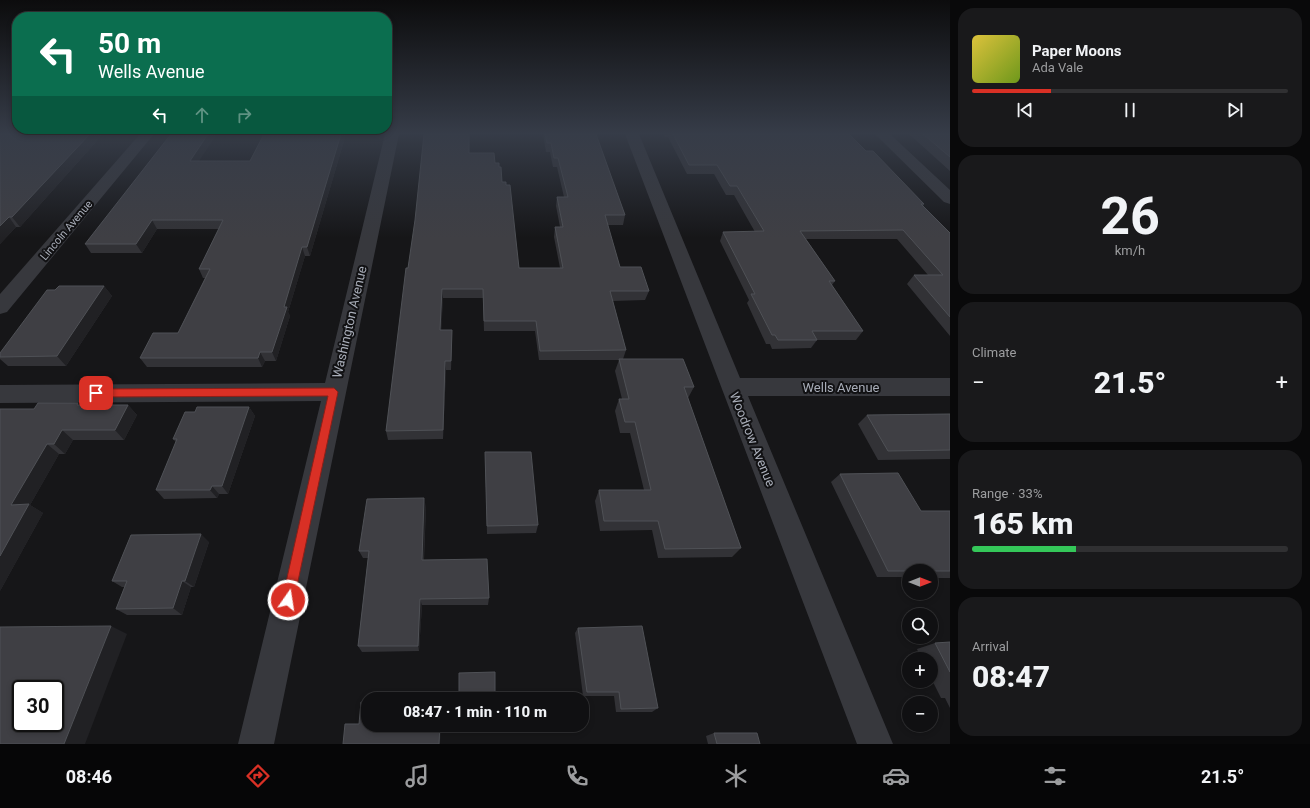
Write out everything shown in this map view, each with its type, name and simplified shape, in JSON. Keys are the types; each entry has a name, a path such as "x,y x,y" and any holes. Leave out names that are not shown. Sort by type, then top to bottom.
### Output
{"street":[{"name":"Lincoln Avenue","path":"0,307 118,169"},
{"name":"Washington Avenue","path":"256,744 384,169"},
{"name":"Woodrow Avenue","path":"646,169 875,744"},
{"path":"918,169 950,199"},
{"name":"Wells Avenue","path":"733,388 950,387"},
{"path":"0,394 334,392"}],"building":[{"path":"0,169 57,169 12,217 9,217 0,226"},
{"path":"144,169 331,169 307,247 302,247 284,307 287,307 272,352 260,352 258,358 140,358 153,333 178,333 210,269 199,269 223,220 152,220 136,244 85,244"},
{"path":"420,169 501,169 502,182 506,182 506,185 510,185 519,268 563,268 555,227 563,227 557,197 568,197 561,169 608,169 625,215 605,215 620,267 641,267 649,291 610,291 626,350 540,351 536,321 484,321 483,289 442,289 440,330 452,330 451,361 445,361 443,430 386,431 406,268 408,268"},
{"path":"719,169 890,169 924,204 921,204 950,233 950,317 914,275 943,275 903,230 800,231 835,281 829,281 863,331 812,331 817,340 778,340 775,335 772,335 751,294 755,294 723,232 764,231 737,186 730,186"},
{"path":"59,286 104,286 57,356 0,357 0,353 47,290 55,290"},
{"path":"619,359 683,359 694,387 684,387 741,548 665,549 658,521 604,521 599,490 651,490 635,422 625,422 619,399 629,399"},
{"path":"38,403 128,405 115,430 62,430 54,444 47,444 11,505 29,504 0,556 0,409 34,409"},
{"path":"197,407 249,407 222,486 212,486 210,490 156,490 177,439 173,439 185,412 195,412"},
{"path":"950,414 950,450 888,451 867,415"},
{"path":"485,452 531,452 538,525 487,526"},
{"path":"898,473 921,511 950,511 950,571 938,571 938,564 902,564 902,571 888,571 840,474"},
{"path":"424,498 422,560 487,559 489,598 420,599 418,646 358,646 369,551 359,551 367,499"},
{"path":"201,534 185,581 182,581 173,608 116,609 127,581 112,581 131,535"},
{"path":"111,626 64,744 0,744 0,627"},
{"path":"642,626 658,708 621,709 619,692 587,692 578,628"},
{"path":"950,642 950,672 936,644"},
{"path":"495,672 495,692 459,692 459,673"},
{"path":"361,702 361,732 440,732 439,744 343,744 345,724 359,724"},
{"path":"714,733 757,733 760,744 717,744"}],"route":[{"path":"96,393 334,392 288,600"}]}
